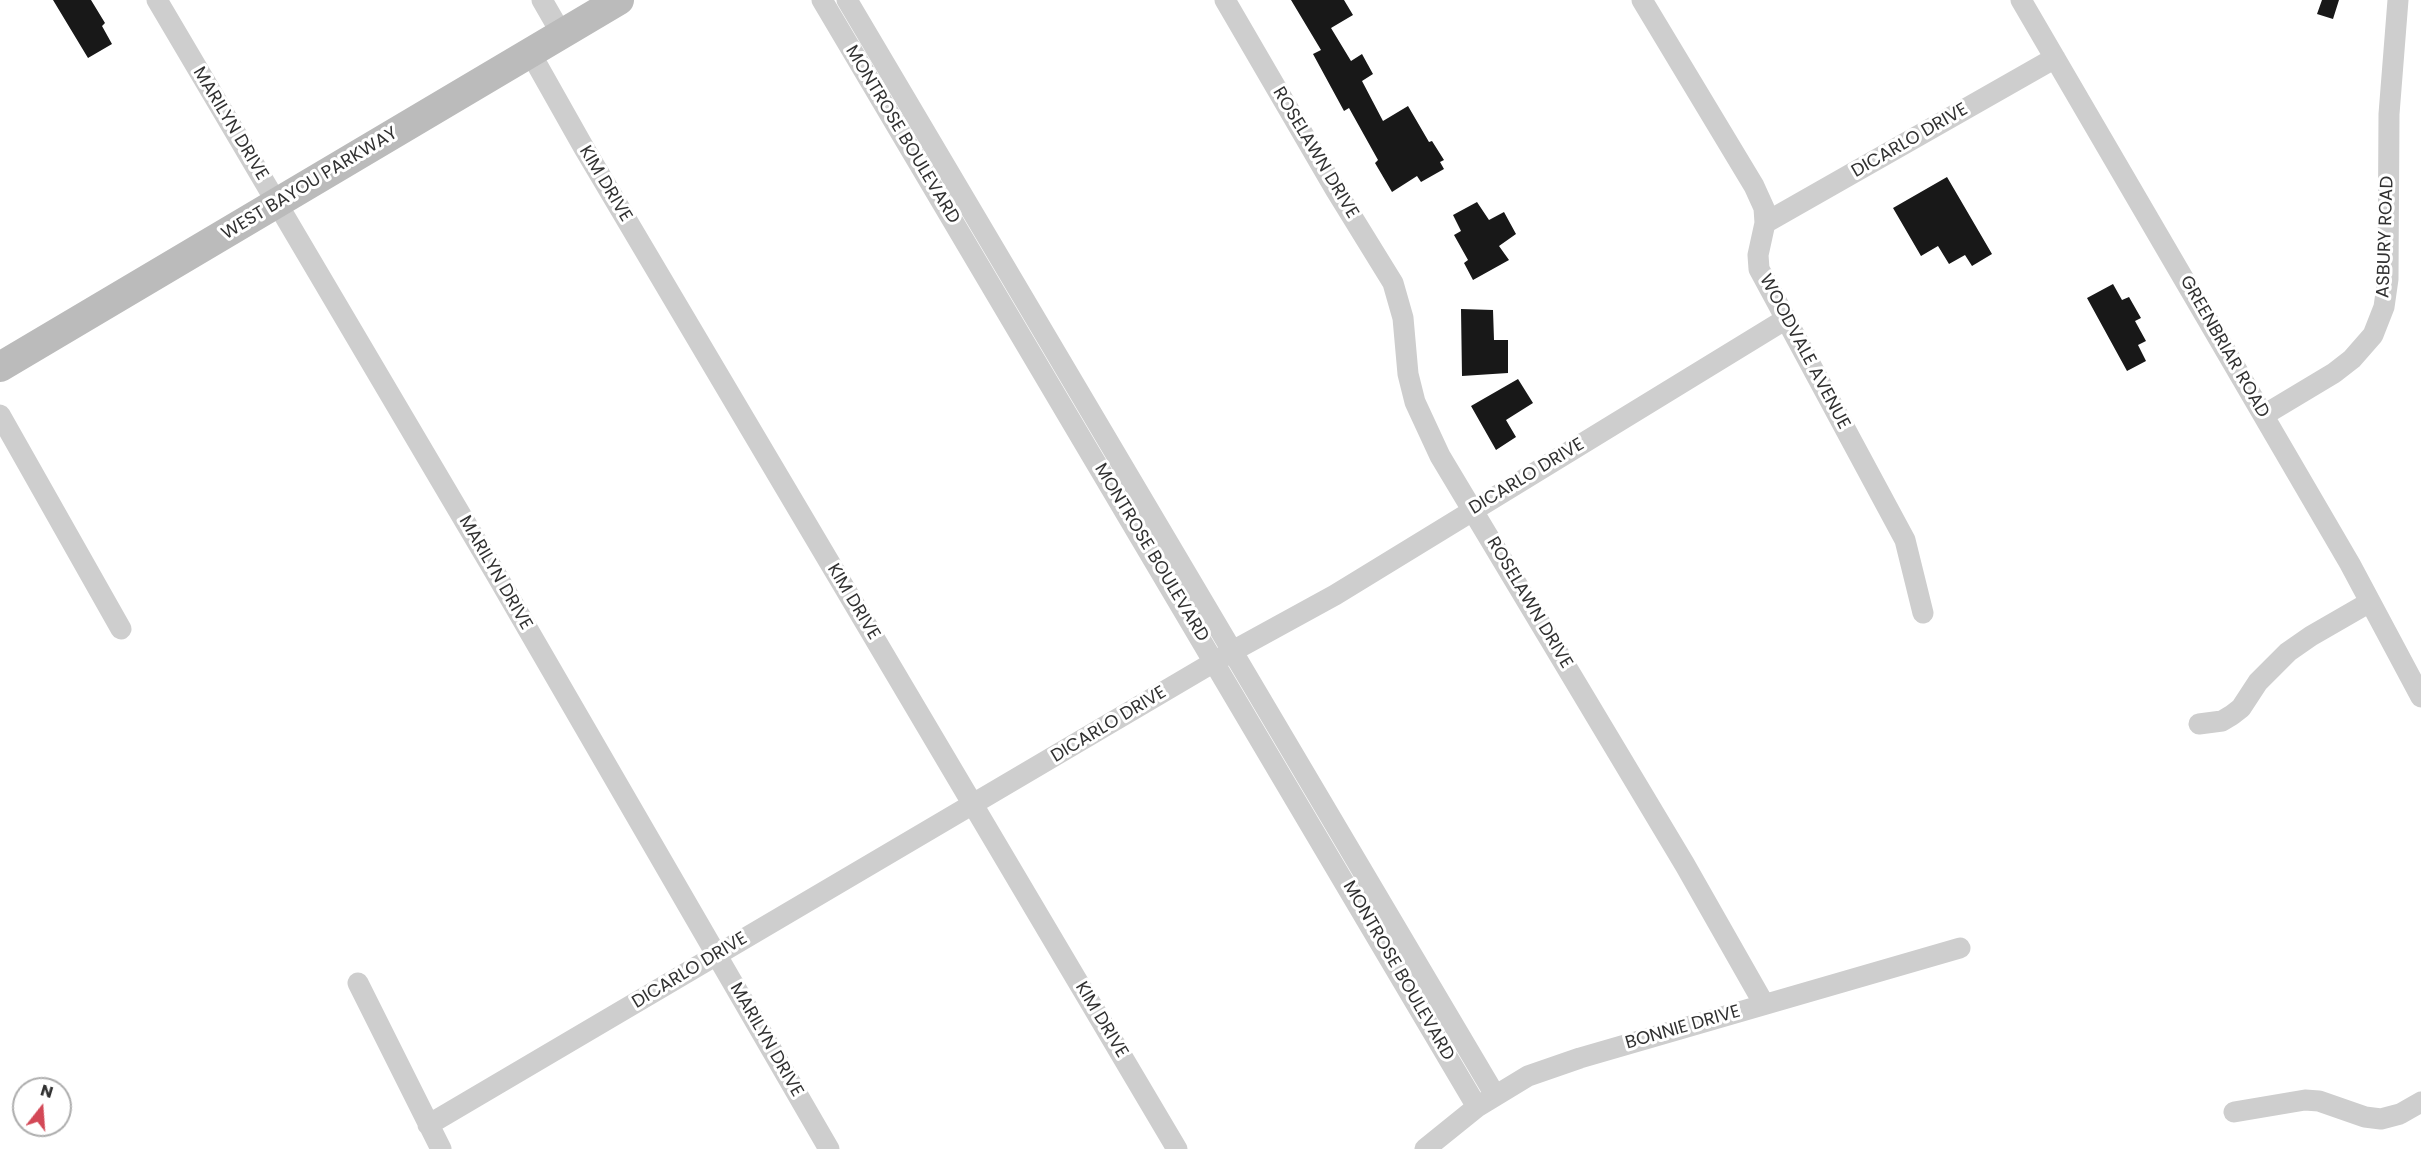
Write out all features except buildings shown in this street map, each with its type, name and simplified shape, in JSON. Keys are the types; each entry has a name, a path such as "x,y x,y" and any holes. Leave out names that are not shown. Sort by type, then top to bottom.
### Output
{"street":[{"name":"MARILYN DRIVE","path":"157,0 829,1149"},
{"path":"542,0 561,33"},
{"name":"WEST BAYOU PARKWAY","path":"0,367 619,0"},
{"name":"MONTROSE BOULEVARD","path":"822,0 1223,657 1496,1095"},
{"name":"MONTROSE BOULEVARD","path":"847,0 1223,657 1477,1107"},
{"name":"ROSELAWN DRIVE","path":"1225,0 1335,189 1393,283 1403,318 1408,374 1415,402 1440,456 1685,865 1764,1004"},
{"name":"WOODVALE AVENUE","path":"1642,0 1754,186 1764,208 1765,223 1757,262 1905,540 1923,613"},
{"name":"GREENBRIAR ROAD","path":"2021,0 2264,415 2421,697"},
{"name":"ASBURY ROAD","path":"2264,415 2334,373 2352,359 2373,335 2384,307 2388,279 2389,114 2398,0"},
{"name":"KIM DRIVE","path":"531,54 590,158 1177,1149"},
{"name":"DICARLO DRIVE","path":"1765,223 2055,58"},
{"name":"DICARLO DRIVE","path":"428,1125 1223,657 1335,594 1786,320"},
{"path":"0,415 121,629"},
{"path":"2199,724 2222,721 2232,715 2241,708 2258,682 2288,652 2370,602"},
{"name":"BONNIE DRIVE","path":"1425,1149 1477,1107 1528,1076 1580,1058 1960,948"},
{"path":"358,983 441,1149"},
{"path":"2234,1112 2305,1100 2319,1101 2365,1117 2381,1119 2400,1114 2421,1102"}]}
